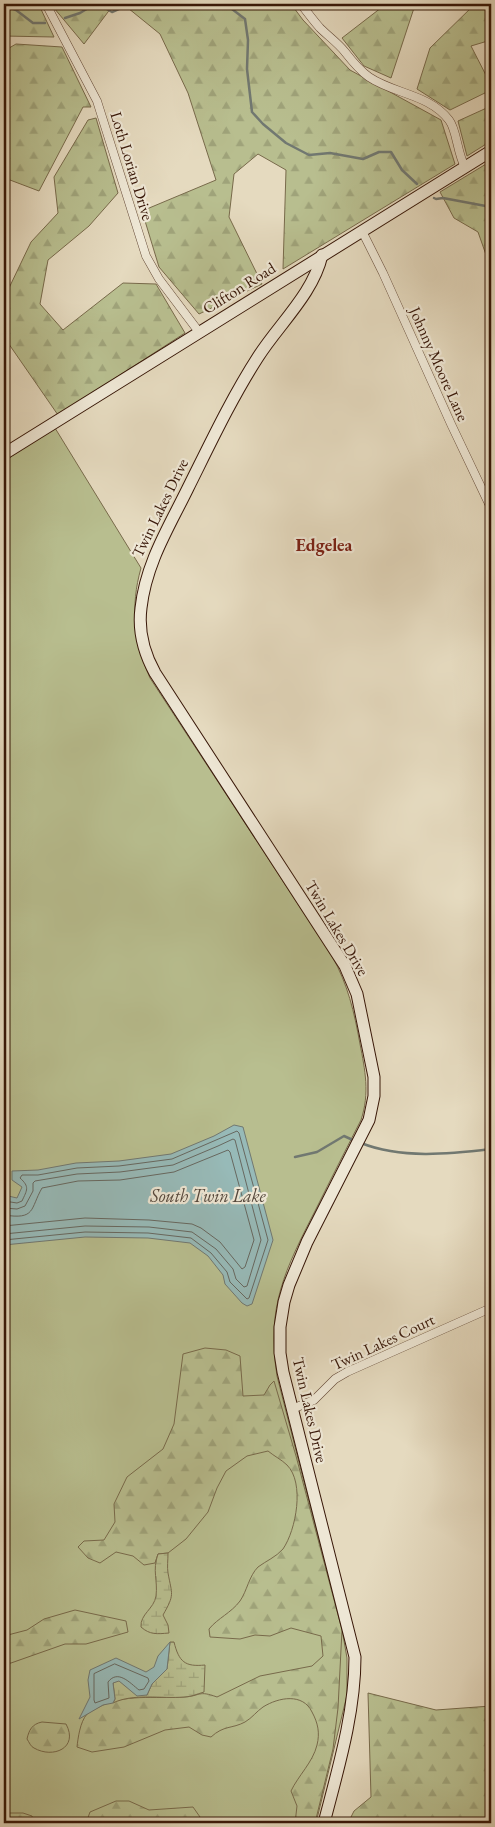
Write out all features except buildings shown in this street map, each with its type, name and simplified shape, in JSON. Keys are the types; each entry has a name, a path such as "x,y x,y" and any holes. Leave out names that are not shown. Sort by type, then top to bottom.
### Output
{"street":[{"name":"Loth Lorian Drive","path":"46,4 97,101 146,256 159,279 199,332"},
{"path":"301,4 359,70 380,83 417,97 445,116 453,128 459,157 465,167"},
{"name":"Clifton Road","path":"4,454 491,151"},
{"name":"Johnny Moore Lane","path":"362,231 491,508"},
{"name":"Twin Lakes Drive","path":"322,255 315,279 259,355 239,388 157,549 144,584 140,625 145,651 155,673 328,940 352,982 357,994 375,1086 372,1106 362,1134 307,1242 291,1279 284,1302 280,1327 280,1353 283,1372 355,1657 354,1690 342,1751 324,1823"},
{"name":"Twin Lakes Court","path":"292,1409 314,1400 335,1379 347,1372 491,1308"}],"green space":[{"path":"4,4 39,5 54,37 4,36"},
{"path":"58,4 114,4 84,44 54,8"},
{"path":"123,4 291,4 303,20 350,70 441,120 455,164 283,269 286,170 258,154 234,174 229,217 262,284 199,314 159,267 142,211 216,180 188,93 160,34"},
{"path":"386,4 417,4 414,8 391,78 364,66 342,38"},
{"path":"475,4 491,4 491,40 471,46 491,85 491,90 450,110 417,89 430,48"},
{"path":"16,44 62,47 91,107 83,107 39,191 10,180 4,184 4,51"},
{"path":"491,106 491,141 467,156 458,121"},
{"path":"96,118 118,193 89,226 48,260 40,304 63,330 123,283 156,284 185,333 58,415 4,337 4,288 9,288 31,242 58,213 54,177 88,120"},
{"path":"491,161 491,269 478,232 454,218 440,192"},
{"path":"55,428 141,568 136,597 135,624 140,651 150,678 332,956 350,998 362,1054 366,1091 361,1120 287,1270 276,1308 274,1329 277,1376 343,1635 347,1658 347,1695 316,1823 4,1823 4,461"},
{"path":"205,1348 226,1350 240,1356 243,1396 264,1395 274,1381 342,1630 338,1708 333,1749 315,1823 295,1823 297,1806 291,1791 315,1751 318,1736 317,1724 312,1712 308,1706 297,1699 283,1699 269,1704 245,1722 224,1729 211,1737 202,1735 189,1727 165,1730 124,1747 92,1752 77,1747 80,1730 87,1714 107,1703 129,1698 184,1697 203,1694 217,1697 260,1676 312,1666 323,1656 321,1636 291,1628 270,1636 255,1635 240,1639 210,1637 209,1629 240,1601 255,1571 283,1549 292,1530 297,1507 296,1483 293,1473 283,1461 268,1451 247,1456 226,1471 208,1512 186,1539 168,1553 158,1554 155,1563 144,1565 133,1556 116,1552 100,1563 88,1558 78,1547 84,1541 104,1540 115,1522 114,1504 127,1477 163,1449 174,1424 183,1354"},
{"path":"168,1553 168,1571 172,1594 163,1615 168,1625 169,1633 161,1634 147,1631 141,1627 141,1622 155,1601 155,1565 158,1554"},
{"path":"75,1610 126,1621 128,1632 86,1644 65,1644 4,1664 4,1636 27,1630 44,1619"},
{"path":"170,1642 174,1642 178,1654 184,1662 192,1665 205,1665 204,1692 187,1697 129,1698 113,1703 115,1699 113,1683 119,1680 126,1686 147,1695 152,1684 167,1669"},
{"path":"368,1693 436,1710 491,1706 491,1823 348,1823 354,1811 371,1797"},
{"path":"42,1722 66,1724 69,1732 67,1745 56,1752 41,1751 32,1747 27,1739 29,1733 33,1726"},
{"path":"116,1801 129,1801 149,1810 193,1807 200,1817 198,1823 86,1823 90,1812"},
{"path":"4,1813 23,1813 32,1816 34,1823 4,1823"}],"water":[{"name":"South Twin Lake","path":"234,1125 243,1127 273,1240 252,1304 247,1306 242,1303 225,1284 223,1275 208,1256 190,1243 148,1238 85,1237 4,1245 4,1195 17,1198 22,1187 12,1180 12,1171 38,1170 76,1163 119,1161 171,1154 214,1136"},
{"path":"170,1642 167,1669 152,1684 147,1695 137,1696 119,1681 113,1683 115,1699 113,1703 103,1705 79,1719 90,1697 88,1680 90,1670 116,1658 146,1672 154,1667 158,1656"}],"waterway":[{"path":"65,18 80,13 95,4"},
{"path":"98,4 112,12 130,4"},
{"path":"222,4 228,6 245,19 248,40 247,69 252,112 263,124 286,143 309,155 330,153 363,159 379,152 391,152 402,170 417,184"},
{"path":"4,5 16,10 33,23 45,23"},
{"path":"434,198 491,207"},
{"path":"295,1157 317,1152 344,1136 355,1141"},
{"path":"361,1143 392,1151 425,1154 491,1149"}],"district":[{"name":"Edgelea","path":"324,544"}]}
